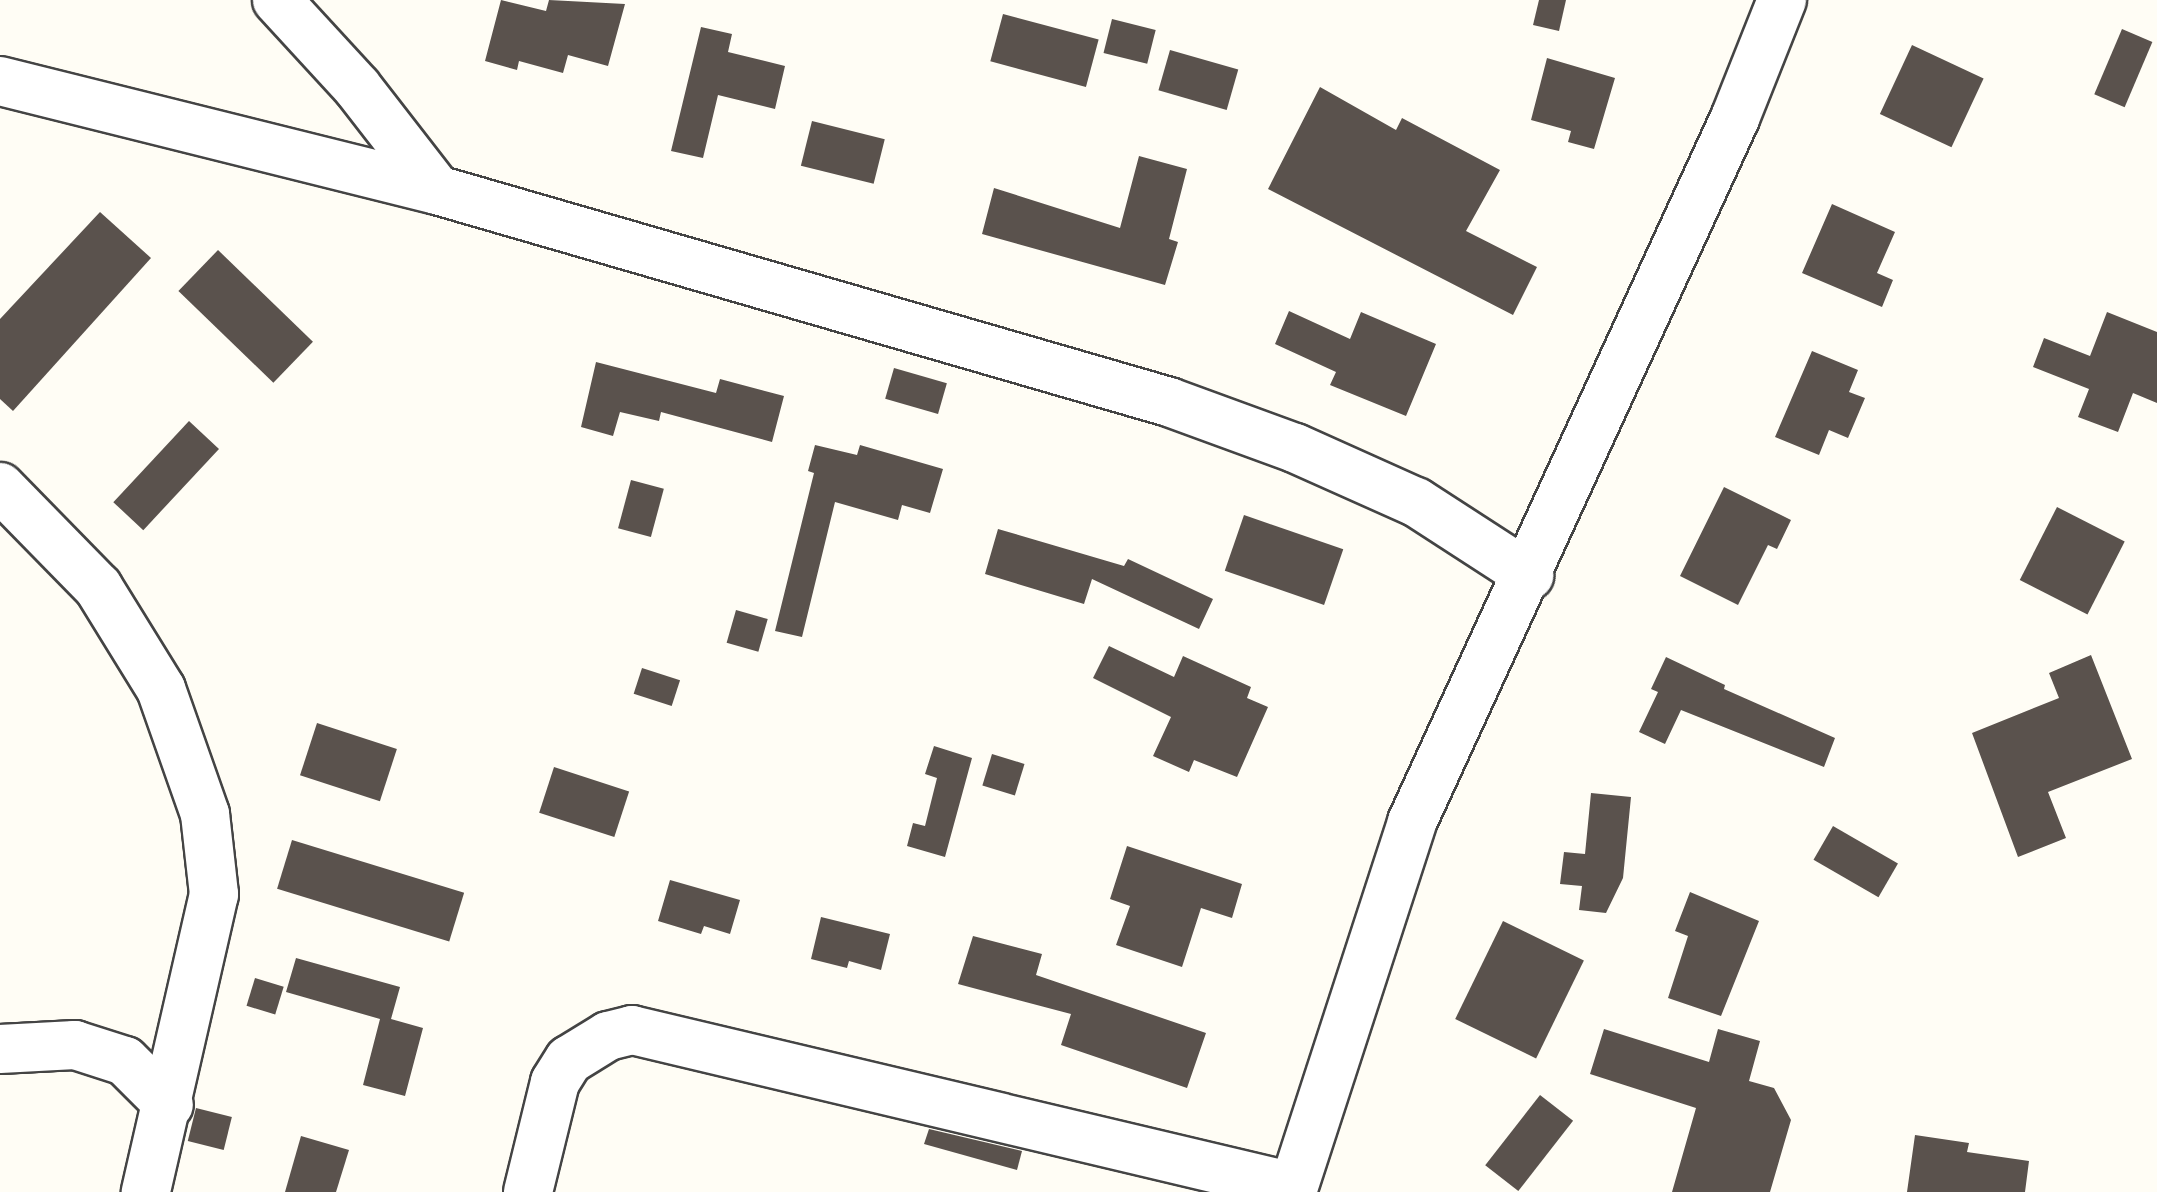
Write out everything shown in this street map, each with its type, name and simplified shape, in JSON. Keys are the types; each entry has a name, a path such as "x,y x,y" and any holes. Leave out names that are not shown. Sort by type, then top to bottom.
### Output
{"street":[{"path":"277,0 357,87 437,190"},
{"path":"528,1192 554,1082 570,1060 608,1036 632,1030 1292,1190 1379,912 1412,822 1529,575 1735,118 1782,0"},
{"path":"0,81 437,190 1168,402 1295,448 1416,502 1529,575"},
{"path":"0,487 98,587 161,689 205,814 214,894 169,1106 146,1192"},
{"path":"0,1049 75,1044 125,1061 169,1106"}],"building":[{"path":"501,0 546,11 549,0 625,4 608,66 568,55 563,73 519,61 517,70 485,61"},
{"path":"1539,0 1566,0 1559,31 1533,25"},
{"path":"1003,14 1099,40 1086,87 990,61"},
{"path":"1112,19 1156,30 1147,64 1104,53"},
{"path":"701,27 732,34 728,52 785,66 775,109 718,95 703,158 671,151"},
{"path":"2122,29 2152,42 2125,107 2094,94"},
{"path":"1912,45 1984,78 1951,147 1880,114"},
{"path":"1170,50 1238,70 1227,110 1158,90"},
{"path":"1547,58 1615,78 1594,149 1568,142 1571,131 1531,120"},
{"path":"1320,87 1396,130 1402,118 1500,170 1466,231 1537,267 1513,315 1268,189"},
{"path":"812,121 885,139 874,184 801,166"},
{"path":"1139,156 1187,169 1169,239 1178,242 1165,285 982,234 994,188 1120,228"},
{"path":"1832,204 1895,232 1877,273 1893,280 1882,307 1802,273"},
{"path":"100,212 151,258 13,411 0,399 0,319"},
{"path":"218,250 313,342 273,383 178,291"},
{"path":"1289,311 1350,339 1361,312 1436,344 1406,416 1330,385 1336,372 1275,344"},
{"path":"2107,312 2157,332 2157,403 2133,393 2118,432 2078,417 2089,389 2033,367 2044,338 2090,356"},
{"path":"1812,351 1858,370 1849,392 1865,398 1848,438 1829,430 1819,455 1775,437"},
{"path":"596,362 716,393 720,379 784,396 772,442 661,412 659,421 620,412 613,436 581,427"},
{"path":"894,368 947,383 938,414 885,399"},
{"path":"189,421 219,449 143,530 113,502"},
{"path":"815,445 857,455 860,445 943,469 930,513 902,505 898,520 835,502 802,637 775,631 814,473 808,471"},
{"path":"631,480 664,489 651,537 618,528"},
{"path":"1724,487 1791,520 1777,549 1768,545 1738,605 1680,576"},
{"path":"2057,507 2125,542 2087,615 2020,580"},
{"path":"1244,515 1343,549 1324,605 1225,571"},
{"path":"998,529 1124,566 1128,559 1213,599 1199,629 1092,579 1084,604 985,574"},
{"path":"736,610 768,619 758,652 727,643"},
{"path":"1109,646 1174,677 1183,656 1251,687 1247,698 1268,707 1237,777 1194,760 1189,772 1153,756 1171,717 1093,678"},
{"path":"2091,655 2132,759 2048,792 2066,838 2018,857 1972,733 2059,698 2049,673"},
{"path":"1666,657 1725,685 1724,689 1835,738 1824,767 1681,710 1665,744 1639,732 1658,692 1651,689"},
{"path":"642,668 680,680 672,706 634,694"},
{"path":"317,723 397,749 380,801 300,775"},
{"path":"934,746 972,758 945,857 907,846 913,823 925,826 937,778 925,774"},
{"path":"992,754 1025,764 1015,795 982,786"},
{"path":"554,767 629,791 614,837 539,813"},
{"path":"1591,793 1631,797 1623,878 1606,913 1579,910 1582,886 1560,884 1564,852 1585,854"},
{"path":"1833,826 1898,864 1878,897 1814,860"},
{"path":"292,840 464,893 449,941 277,889"},
{"path":"1127,846 1242,884 1232,918 1201,908 1182,967 1116,945 1130,906 1110,899"},
{"path":"670,880 740,900 730,934 704,926 701,934 658,921"},
{"path":"1690,892 1759,921 1721,1016 1668,998 1688,936 1675,931"},
{"path":"821,917 890,934 881,970 849,961 847,968 811,959"},
{"path":"1503,921 1584,960 1536,1058 1455,1019"},
{"path":"973,936 1042,954 1036,975 1206,1033 1187,1088 1061,1045 1071,1014 958,984"},
{"path":"296,958 400,987 391,1019 423,1028 405,1096 363,1085 380,1019 286,992"},
{"path":"255,978 284,987 275,1015 247,1006"},
{"path":"1604,1029 1709,1062 1718,1029 1760,1041 1749,1081 1774,1088 1791,1120 1770,1192 1672,1192 1696,1108 1590,1074"},
{"path":"1540,1095 1573,1121 1518,1191 1485,1165"},
{"path":"196,1108 232,1117 224,1150 188,1141"},
{"path":"929,1129 1022,1151 1017,1170 924,1144"},
{"path":"1915,1135 1969,1143 1967,1152 2029,1161 2025,1192 1907,1192"},
{"path":"301,1136 349,1150 336,1192 285,1192"}]}
